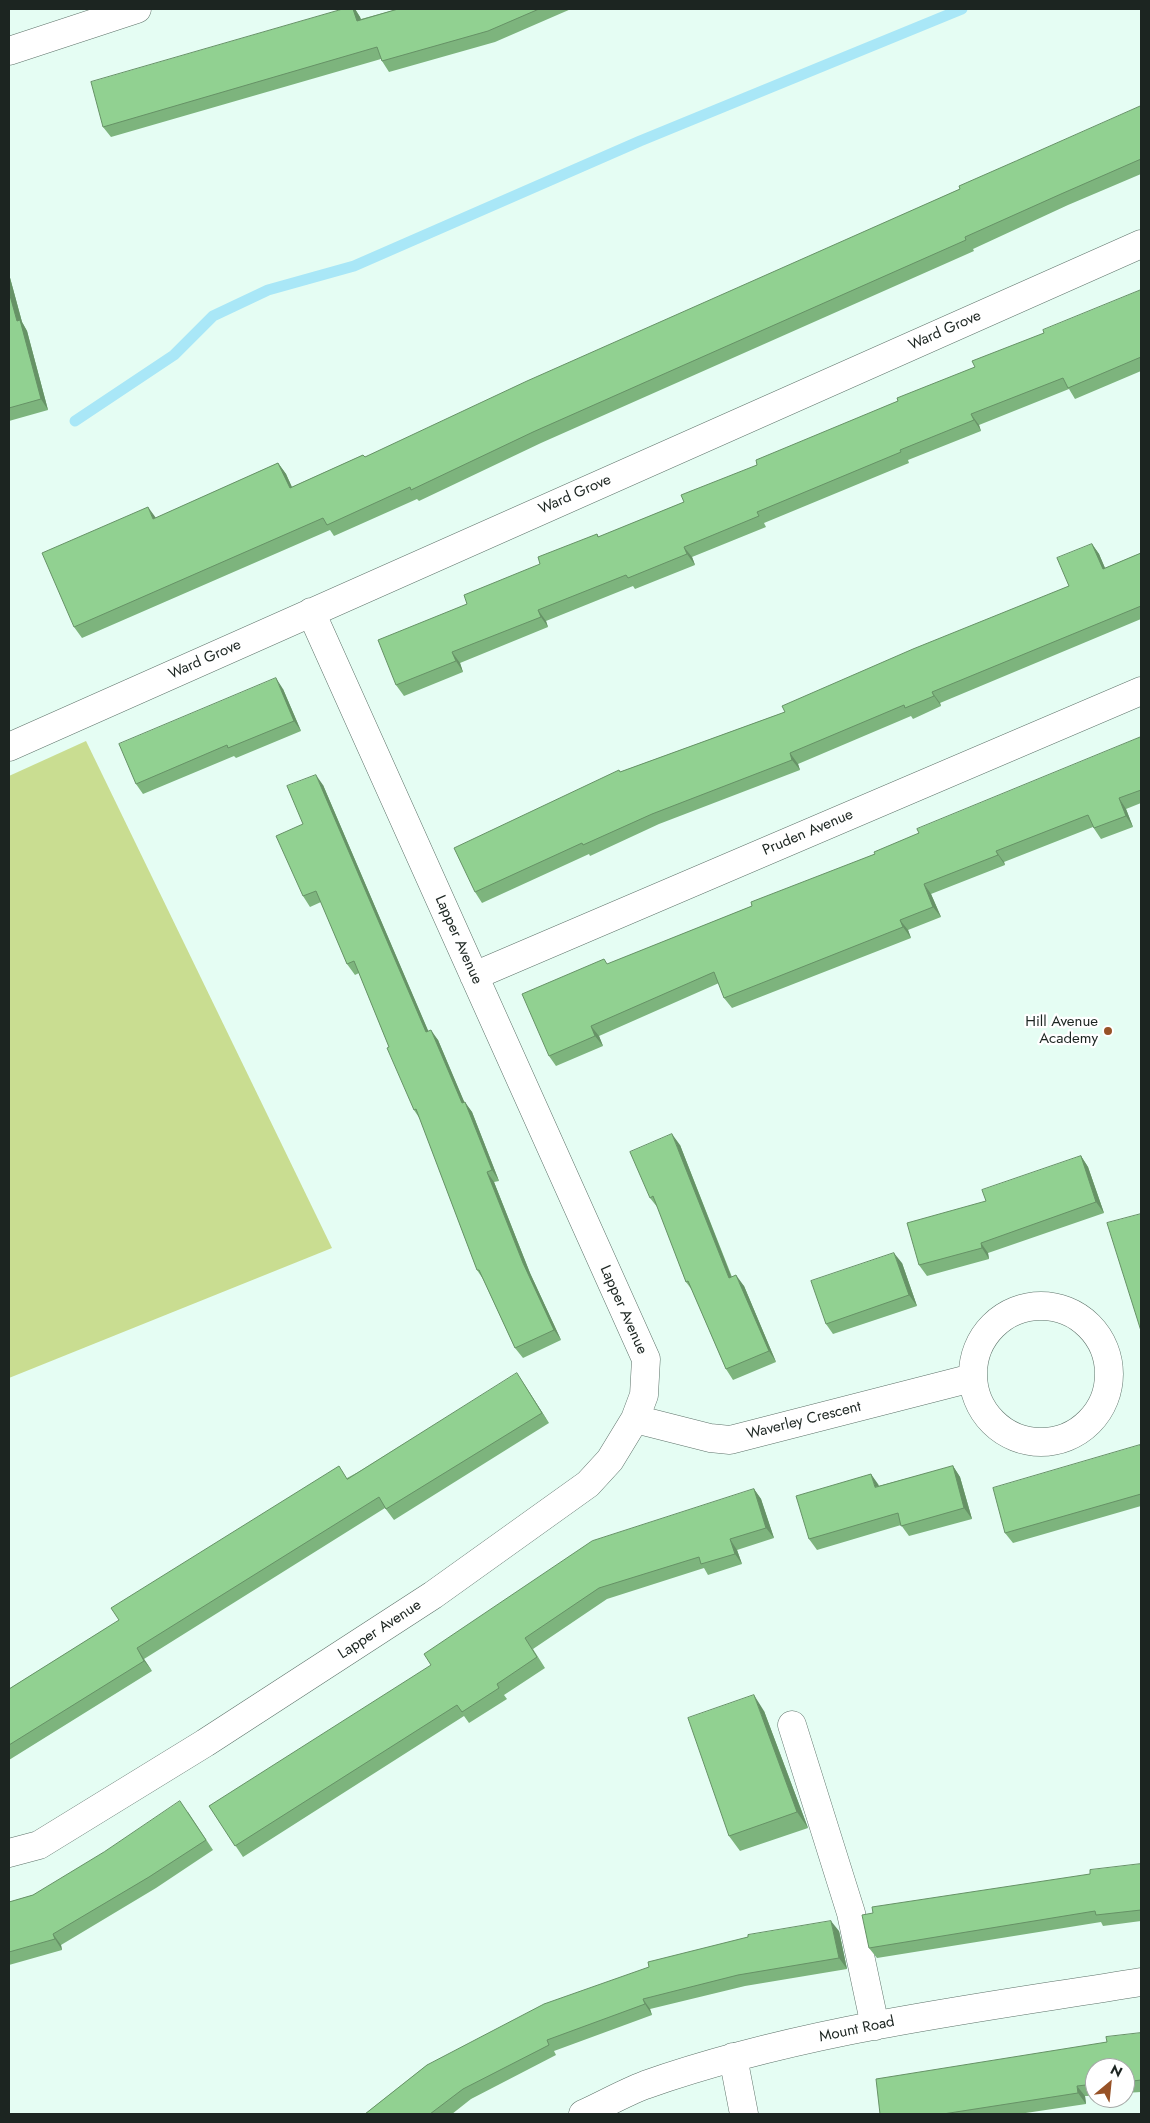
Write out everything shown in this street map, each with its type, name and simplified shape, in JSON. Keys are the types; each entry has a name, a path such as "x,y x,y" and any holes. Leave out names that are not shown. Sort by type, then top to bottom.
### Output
{"street":[{"path":"9,50 137,9"},
{"name":"Ward Grove","path":"9,747 1141,244"},
{"name":"Lapper Avenue","path":"9,1853 39,1845 205,1743 433,1595 588,1484 610,1460 635,1420 644,1395 646,1359 310,612"},
{"name":"Pruden Avenue","path":"474,976 1141,691"},
{"path":"1037,1305 1064,1310 1087,1323 1103,1345 1110,1371 1106,1398 1092,1421 1071,1437 1044,1444 1018,1439 994,1426 979,1404 972,1378 976,1351 989,1328 1011,1312 1037,1305"},
{"name":"Waverley Crescent","path":"635,1420 710,1438 730,1440 972,1378"},
{"path":"792,1725 851,1913 875,2026"},
{"name":"Mount Road","path":"583,2114 643,2086 733,2057 875,2026 1141,1982"},
{"path":"733,2057 744,2114"}],"green space":[{"path":"86,741 332,1248 9,1378 9,776"}],"building":[{"path":"343,9 353,9 357,21 398,9 539,9 488,31 382,61 377,47 103,127 91,82"},
{"path":"1141,106 1141,159 965,237 966,240 533,432 411,490 410,487 327,525 323,518 74,627 42,553 148,507 153,519 278,463 290,488 363,455 365,457 527,381 960,189 959,186"},
{"path":"1141,290 1141,357 1068,388 1063,378 971,414 974,420 757,512 759,516 684,547 687,554 628,578 626,575 538,610 541,617 452,652 456,661 396,685 378,640 467,604 464,595 540,564 538,557 597,534 598,537 684,502 681,495 757,465 756,460 898,401 897,398 975,367 972,361 1044,333 1043,330"},
{"path":"9,292 17,321 20,320 41,399 9,408"},
{"path":"1092,544 1103,569 1141,553 1141,606 932,692 934,696 905,708 904,705 790,753 792,760 652,814 583,845 582,843 475,892 454,848 619,770 620,772 785,712 782,706 913,649 1069,586 1057,558"},
{"path":"276,678 294,721 228,748 227,745 136,784 119,744"},
{"path":"1141,737 1141,790 1119,798 1126,816 1094,828 1088,815 996,851 998,855 924,884 933,907 900,920 903,927 724,998 714,972 591,1026 595,1036 549,1056 522,994 604,959 607,964 752,906 751,902 875,854 874,852 919,833 917,829"},
{"path":"316,775 426,1032 431,1030 462,1103 465,1102 492,1170 487,1172 523,1263 554,1330 515,1348 479,1270 477,1270 416,1109 414,1110 387,1048 389,1047 354,961 347,964 316,891 303,896 276,836 303,824 287,786"},
{"path":"672,1134 729,1278 736,1275 769,1351 726,1369 688,1281 686,1282 653,1196 650,1198 630,1152"},
{"path":"1081,1156 1096,1202 981,1243 982,1248 919,1265 907,1223 986,1201 982,1190"},
{"path":"1141,1214 1141,1331 1107,1223"},
{"path":"894,1253 909,1295 826,1324 811,1281"},
{"path":"517,1373 542,1413 386,1509 379,1497 137,1648 144,1661 9,1745 9,1689 119,1620 111,1608 339,1466 347,1479"},
{"path":"1140,1445 1141,1494 1005,1533 993,1488"},
{"path":"953,1466 964,1508 901,1526 898,1513 809,1539 796,1496 871,1474 875,1487"},
{"path":"754,1489 766,1528 730,1539 735,1554 701,1564 699,1557 599,1588 525,1638 537,1657 497,1684 499,1688 462,1712 457,1705 235,1846 209,1806 431,1665 424,1654 592,1541"},
{"path":"754,1695 797,1812 729,1836 688,1718"},
{"path":"180,1801 206,1840 149,1877 53,1934 55,1939 9,1952 9,1902 33,1895 104,1852"},
{"path":"1141,1864 1141,1910 1096,1915 1095,1911 869,1948 862,1915 873,1913 872,1907 1090,1874 1090,1870"},
{"path":"831,1921 839,1958 738,1975 643,1999 645,2004 547,2040 549,2045 463,2089 430,2114 365,2114 427,2065 544,2004 649,1967 648,1962 748,1937 748,1935"},
{"path":"1141,2033 1141,2080 1135,2081 1135,2058 1085,2058 1085,2085 1077,2086 1078,2093 943,2114 880,2114 876,2079 1107,2042 1106,2037"}],"waterway":[{"path":"75,421 174,355 213,316 268,290 354,266 640,141 962,9"}],"place":[{"name":"Hill Avenue Academy","path":"1108,1031"}]}
